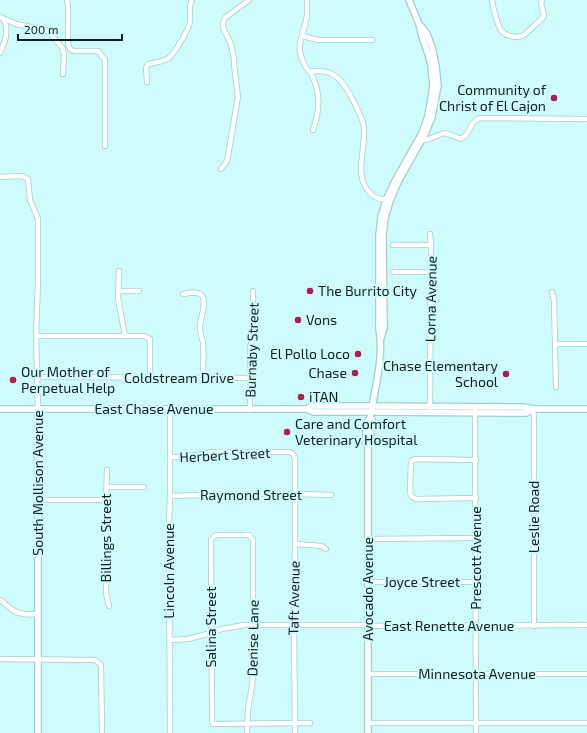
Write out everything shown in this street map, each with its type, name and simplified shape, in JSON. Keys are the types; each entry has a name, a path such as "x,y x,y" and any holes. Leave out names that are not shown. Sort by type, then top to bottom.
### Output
{"main road":[{"path":"380,338 384,328 383,236 385,218 398,182 423,140 432,117 438,86 432,47 427,34 420,24 409,0"},
{"path":"380,338 378,328 379,235 381,217 386,200 395,180 422,133 428,116 433,86 431,66 420,24"},
{"name":"Avocado Avenue","path":"368,733 368,445 366,443 366,434 380,357 380,338"},
{"name":"East Chase Avenue","path":"0,409 307,409 313,412 475,409 526,413 533,409 587,409"},
{"name":"South Mollison Avenue","path":"38,409 38,733"}],"street":[{"path":"67,0 68,44 70,49 73,51 98,51 105,60 105,146"},
{"path":"147,82 146,68 148,64 168,59 185,36 189,26 192,0"},
{"path":"222,170 227,161 238,97 231,44 223,28 223,22 225,18 249,0"},
{"path":"307,0 307,16 300,52 306,68 310,72 318,94 319,102 317,118 313,130"},
{"path":"492,0 501,31 509,36 516,37 526,34 542,19 544,16 542,0"},
{"path":"0,54 7,27 2,18"},
{"path":"2,18 16,24 46,30 50,33 63,48 63,74"},
{"path":"302,36 318,40 372,40"},
{"path":"310,72 326,72 338,78 345,85 356,106 364,128 361,167 363,183 368,191 376,198 386,200"},
{"path":"423,140 444,133 451,134 460,139 466,136 473,123 479,118 587,119"},
{"name":"South Mollison Avenue","path":"0,177 22,176 28,179 30,200 38,219 36,336 38,409"},
{"name":"Lorna Avenue","path":"430,234 430,409"},
{"path":"393,245 431,245"},
{"path":"119,271 119,303 125,336"},
{"path":"393,272 431,272"},
{"path":"118,291 139,291"},
{"name":"Burnaby Street","path":"250,410 250,348 253,336 253,291"},
{"path":"552,292 554,300 556,387"},
{"path":"182,294 198,293 203,298 204,302 199,327 203,343 203,378"},
{"path":"36,336 144,336 150,339 150,378"},
{"path":"555,344 587,344"},
{"name":"Coldstream Drive","path":"37,378 250,378"},
{"name":"Lincoln Avenue","path":"170,409 170,733"},
{"name":"Prescott Avenue","path":"475,409 476,733"},
{"name":"Leslie Road","path":"533,409 534,626"},
{"name":"Herbert Street","path":"170,457 184,457 213,452 290,452 295,458 295,464"},
{"path":"476,460 413,460 411,462 410,490 413,498 417,499 476,498"},
{"name":"Taft Avenue","path":"295,464 295,733"},
{"name":"Billings Street","path":"107,470 106,593 109,606"},
{"path":"106,487 144,487"},
{"name":"Raymond Street","path":"170,496 206,494 331,495"},
{"path":"38,500 106,500"},
{"name":"Denise Lane","path":"211,542 214,536 218,535 249,535 253,540 253,674 248,709 248,733"},
{"path":"367,538 476,538"},
{"name":"Salina Street","path":"211,542 212,721 213,724 248,723"},
{"path":"295,544 322,546 326,549"},
{"name":"Joyce Street","path":"367,582 476,582"},
{"path":"0,600 14,611 26,615 38,614"},
{"name":"East Renette Avenue","path":"169,640 188,639 232,626 253,624 367,626 587,625"},
{"path":"0,659 95,660 101,665 102,733"},
{"name":"Minnesota Avenue","path":"368,674 587,674"},
{"path":"248,723 310,723"},
{"path":"368,723 587,723"}],"place":[{"name":"Community of Christ of El Cajon","path":"554,98"},
{"name":"The Burrito City","path":"310,291"},
{"name":"Vons","path":"298,320"},
{"name":"El Pollo Loco","path":"358,354"},
{"name":"Chase","path":"355,373"},
{"name":"Chase Elementary School","path":"506,374"},
{"name":"Our Mother of Perpetual Help","path":"13,380"},
{"name":"iTAN","path":"301,397"},
{"name":"Care and Comfort Veterinary Hospital","path":"287,432"}]}
